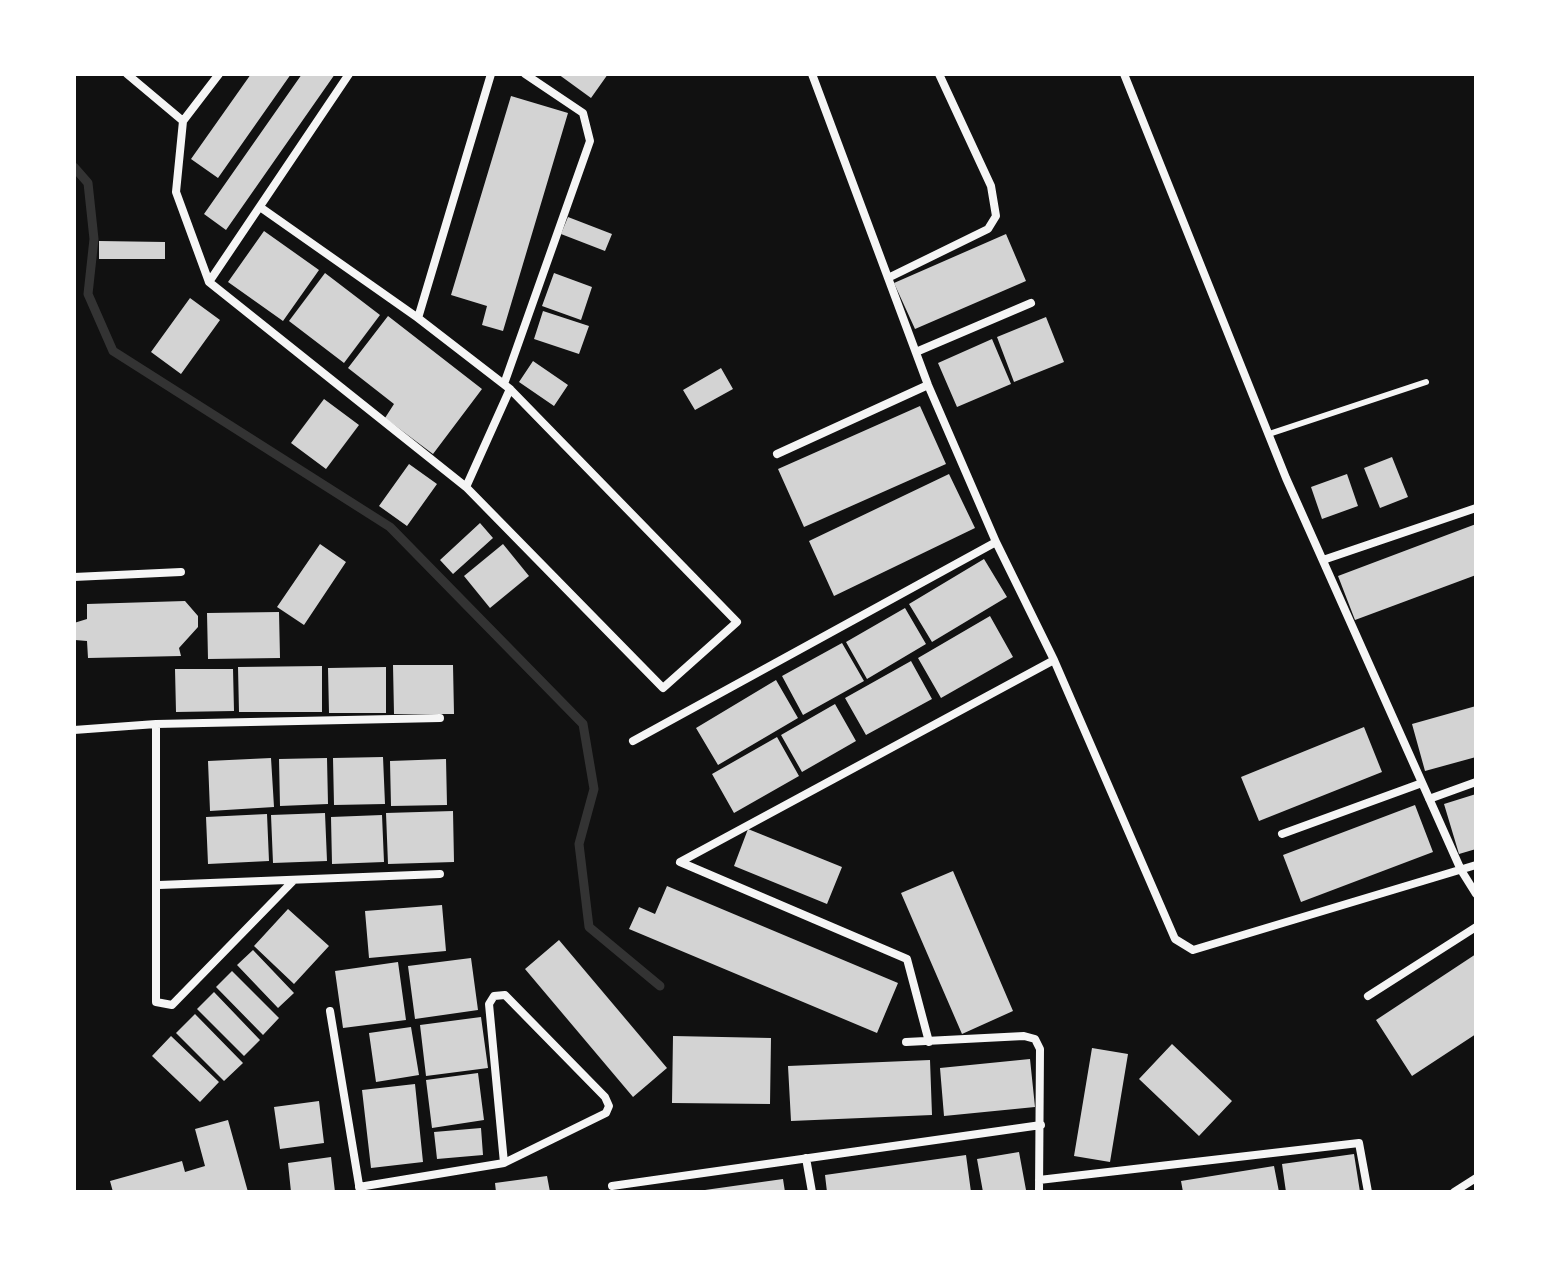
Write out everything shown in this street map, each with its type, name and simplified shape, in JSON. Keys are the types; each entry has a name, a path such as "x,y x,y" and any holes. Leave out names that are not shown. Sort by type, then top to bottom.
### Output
{"street":[{"path":"127,74 183,121"},
{"path":"219,74 183,121 176,192 209,282 466,487 663,688 737,622 507,387 418,318 260,207"},
{"path":"209,282 349,74"},
{"path":"418,318 491,74"},
{"path":"466,487 507,387 590,141 583,113 525,74"},
{"path":"812,74 928,385 996,542 1054,660 1175,939 1193,950 1476,865"},
{"path":"888,278 988,229 996,216 991,186 939,74"},
{"path":"1124,74 1323,560 1461,870 1476,894"},
{"path":"916,352 1031,303"},
{"path":"777,454 928,385"},
{"path":"1323,560 1476,508"},
{"path":"633,741 996,542"},
{"path":"74,577 181,572"},
{"path":"929,1042 907,959 680,862 1054,660"},
{"path":"74,730 156,724 440,718"},
{"path":"156,724 159,885 156,1002 172,1005 294,880"},
{"path":"1429,799 1476,782"},
{"path":"1282,834 1422,783"},
{"path":"159,885 440,874"},
{"path":"1368,996 1476,927"},
{"path":"330,1011 359,1190 504,1163 606,1113 609,1106 605,1097 505,995 494,996 489,1004 504,1163"},
{"path":"906,1042 1035,1039 1040,1049 1039,1192"},
{"path":"612,1186 1041,1125"},
{"path":"1039,1180 1359,1143 1368,1192"},
{"path":"806,1158 812,1192"},
{"path":"1454,1192 1476,1178"}],"lane":[{"path":"1269,434 1426,382"}],"building":[{"path":"251,74 291,74 218,178 191,159"},
{"path":"302,74 335,74 226,230 204,214"},
{"path":"558,74 608,74 591,98"},
{"path":"511,96 568,113 503,331 482,325 487,306 451,295"},
{"path":"568,217 612,234 605,251 561,234"},
{"path":"264,231 319,270 283,321 228,282"},
{"path":"1006,234 1026,281 915,329 894,283"},
{"path":"99,241 165,242 165,259 99,259"},
{"path":"325,273 380,315 344,363 289,321"},
{"path":"554,273 592,287 581,320 542,306"},
{"path":"190,298 220,320 181,374 151,352"},
{"path":"543,311 589,326 579,354 534,339"},
{"path":"388,316 482,389 433,454 385,418 394,404 348,368"},
{"path":"1046,317 1064,362 1014,382 997,337"},
{"path":"992,339 1011,384 957,407 938,363"},
{"path":"533,361 568,385 554,406 519,382"},
{"path":"721,368 733,389 695,410 683,390"},
{"path":"324,399 359,425 326,469 291,443"},
{"path":"920,406 946,464 804,527 778,469"},
{"path":"1392,457 1408,497 1380,508 1364,468"},
{"path":"409,464 437,484 407,526 379,506"},
{"path":"949,474 975,528 834,596 809,541"},
{"path":"1347,474 1358,506 1322,519 1311,487"},
{"path":"480,523 493,538 453,574 440,560"},
{"path":"1476,524 1476,575 1355,620 1338,576"},
{"path":"320,544 346,562 304,625 277,607"},
{"path":"503,544 529,576 490,608 464,576"},
{"path":"984,559 1007,597 932,642 909,604"},
{"path":"185,601 198,616 198,627 179,648 181,656 88,658 87,641 75,640 74,623 87,619 87,604"},
{"path":"905,608 926,644 867,679 846,642"},
{"path":"279,612 280,658 208,659 207,613"},
{"path":"990,616 1013,657 941,698 918,658"},
{"path":"842,643 864,681 803,715 782,676"},
{"path":"911,661 932,699 866,735 845,698"},
{"path":"393,665 453,665 454,714 394,714"},
{"path":"322,666 322,712 239,712 238,667"},
{"path":"386,667 386,713 329,713 328,668"},
{"path":"175,669 233,669 234,711 176,712"},
{"path":"776,680 798,718 718,765 696,728"},
{"path":"835,704 856,741 802,772 781,735"},
{"path":"1476,706 1476,757 1425,771 1412,724"},
{"path":"1364,727 1382,772 1259,821 1241,777"},
{"path":"777,737 799,776 734,813 712,774"},
{"path":"383,757 385,804 334,805 333,758"},
{"path":"271,758 274,807 210,811 208,761"},
{"path":"327,758 328,804 280,806 279,759"},
{"path":"446,759 447,805 391,806 390,761"},
{"path":"1476,794 1476,849 1459,854 1444,804"},
{"path":"1415,805 1433,852 1301,902 1283,855"},
{"path":"453,811 454,862 388,864 386,813"},
{"path":"325,813 327,861 273,863 271,815"},
{"path":"267,814 269,861 208,864 206,817"},
{"path":"382,815 384,862 332,864 331,817"},
{"path":"748,829 842,867 827,904 734,866"},
{"path":"953,871 1013,1011 962,1034 901,893"},
{"path":"667,886 898,983 877,1033 629,929 639,907 655,914"},
{"path":"442,905 446,951 369,958 365,911"},
{"path":"288,909 329,946 294,984 254,946"},
{"path":"559,940 667,1068 633,1097 525,969"},
{"path":"253,950 294,993 278,1008 237,965"},
{"path":"1476,954 1476,1034 1412,1076 1376,1020"},
{"path":"471,958 478,1010 415,1019 408,966"},
{"path":"398,962 406,1020 343,1028 335,971"},
{"path":"232,971 279,1018 263,1035 216,987"},
{"path":"214,992 260,1040 244,1056 197,1009"},
{"path":"195,1014 243,1063 224,1081 176,1033"},
{"path":"481,1017 488,1068 426,1076 420,1025"},
{"path":"411,1027 419,1075 376,1082 369,1033"},
{"path":"171,1036 219,1082 200,1102 152,1056"},
{"path":"673,1036 771,1038 770,1104 672,1103"},
{"path":"1172,1044 1232,1101 1199,1136 1139,1079"},
{"path":"1092,1048 1128,1054 1110,1162 1074,1156"},
{"path":"1030,1059 1035,1107 944,1116 940,1068"},
{"path":"930,1060 932,1115 791,1121 788,1066"},
{"path":"478,1073 484,1120 432,1128 426,1080"},
{"path":"415,1084 423,1162 371,1168 362,1090"},
{"path":"319,1101 324,1143 280,1149 274,1107"},
{"path":"228,1120 248,1192 113,1192 110,1181 182,1161 185,1172 205,1166 195,1129"},
{"path":"481,1128 483,1155 437,1159 434,1132"},
{"path":"1019,1152 1026,1190 983,1192 977,1159"},
{"path":"1354,1154 1360,1192 1286,1192 1282,1164"},
{"path":"966,1155 971,1192 827,1192 825,1175"},
{"path":"331,1157 335,1192 291,1192 288,1163"},
{"path":"1274,1166 1279,1192 1183,1192 1181,1181"},
{"path":"547,1176 550,1192 496,1192 495,1183"},
{"path":"783,1179 785,1192 705,1192 705,1190"}],"waterway":[{"path":"74,167 88,183 94,239 88,294 113,351 390,527 583,724 594,789 579,844 589,927 660,986"}]}
